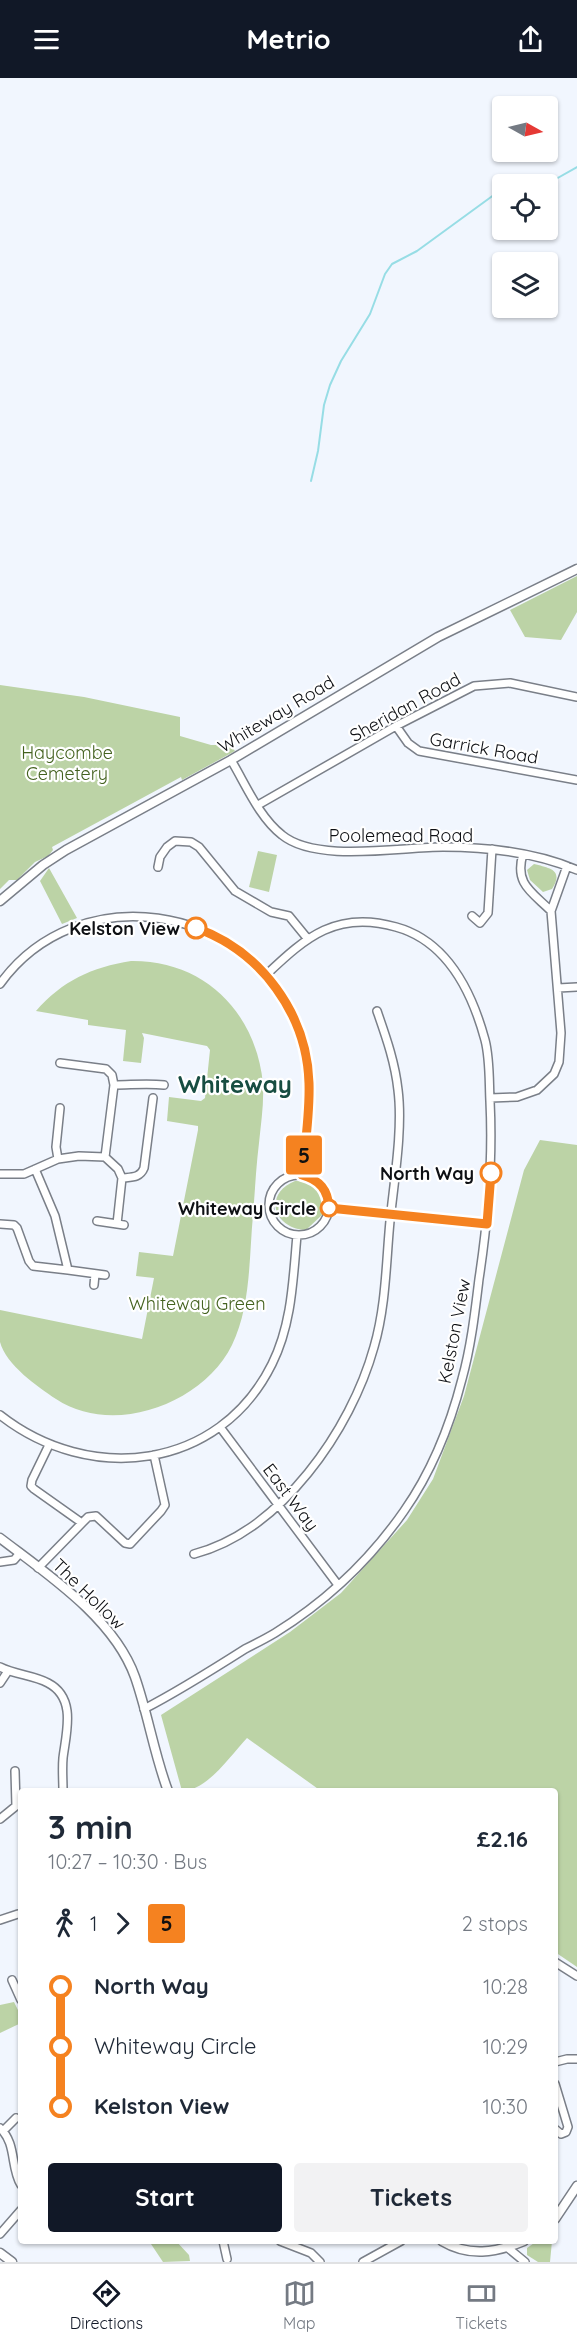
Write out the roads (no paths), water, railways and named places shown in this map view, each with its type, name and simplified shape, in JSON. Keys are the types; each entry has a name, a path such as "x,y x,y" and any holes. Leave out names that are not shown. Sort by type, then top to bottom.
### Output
{"street":[{"name":"Whiteway Road","path":"0,901 66,849 231,760 414,650 577,569"},
{"name":"Sheridan Road","path":"258,806 396,726 474,686 510,682 577,698"},
{"name":"Garrick Road","path":"396,726 408,743 419,751 577,780"},
{"name":"Poolemead Road","path":"231,760 273,827 284,837 309,848 336,851 443,847 492,849 523,854 577,870"},
{"path":"158,867 160,857 167,847 175,841 191,842 200,847 235,891 271,912 289,916 307,938"},
{"path":"472,916 480,923 488,913 492,849"},
{"path":"523,854 520,876 523,883 551,912"},
{"path":"490,1098 528,1094 537,1090 554,1074 561,1049 551,912 567,866"},
{"path":"0,984 16,965 52,938 78,926 124,917 155,916 208,932 248,957 267,974 281,994 305,1049 309,1102 302,1175"},
{"name":"Kelston View","path":"144,1709 275,1633 325,1598 369,1556 404,1511 431,1467 463,1376 477,1299 487,1224 491,1167 490,1098 486,1043 477,1016 459,977 440,952 421,938 406,930 370,922 339,925 307,938 267,974"},
{"path":"558,988 577,987"},
{"path":"194,1554 210,1550 242,1533 278,1505 316,1463 331,1442 364,1379 375,1346 381,1313 399,1123 398,1091 391,1051 377,1011"},
{"path":"60,1063 106,1069 112,1075 114,1085 105,1157"},
{"path":"114,1085 133,1086 142,1083 164,1085"},
{"path":"122,1178 136,1176 142,1173 144,1168 153,1098"},
{"path":"58,1159 56,1147 60,1108"},
{"path":"49,1117 59,1118"},
{"path":"0,1174 18,1175 58,1159 79,1156 105,1157 118,1169 122,1178 120,1224 97,1221"},
{"path":"35,1169 56,1216 68,1270"},
{"path":"302,1175 320,1184 328,1197 329,1208 319,1228 308,1234 297,1235 279,1227 272,1217 270,1203 272,1193 281,1181 302,1175"},
{"path":"329,1208 487,1224"},
{"path":"0,1224 14,1225 18,1228 29,1261 33,1266 105,1275"},
{"path":"0,1415 49,1445 70,1452 116,1460 154,1455 177,1449 220,1427 259,1385 280,1346 287,1324 297,1235"},
{"path":"94,1285 95,1274"},
{"name":"East Way","path":"220,1427 338,1585"},
{"path":"49,1445 31,1485 82,1523"},
{"path":"38,1568 88,1516 96,1516 124,1543 134,1542 165,1505 154,1455"},
{"name":"The Hollow","path":"0,1538 78,1601 118,1643 135,1677 167,1788"},
{"path":"0,1562 14,1560 20,1553"},
{"path":"0,1667 39,1678 52,1685 61,1694 67,1706 62,1763 63,1788"},
{"path":"0,1683 8,1671"},
{"path":"0,1818 18,1806 15,1771"},
{"path":"0,1920 18,1914"},
{"path":"558,1964 577,1976"},
{"path":"12,1980 18,1988"},
{"path":"558,2061 577,2060"},
{"path":"558,2094 568,2127 566,2132 561,2134 558,2132"},
{"path":"16,2118 2,2130 12,2147 18,2180"},
{"path":"558,2214 577,2186"},
{"path":"0,2234 18,2213"},
{"path":"223,2244 227,2259"},
{"path":"288,2244 305,2250 320,2262"},
{"path":"363,2262 395,2244"},
{"path":"449,2244 466,2252 479,2253 517,2244"},
{"path":"508,2248 525,2262"},
{"path":"0,2253 12,2262"}],"waterway":[{"path":"558,178 577,167"},
{"path":"311,481 318,451 324,405 330,385 341,361 370,314 385,274 392,264 417,251 492,196"}],"place":[{"name":"Kelston View","path":"196,928"},
{"name":"North Way","path":"491,1173"},
{"name":"Whiteway Circle","path":"329,1208"}],"district":[{"name":"Whiteway","path":"235,1084"}],"park label":[{"name":"Haycombe Cemetery","path":"67,762"},
{"name":"Whiteway Green","path":"197,1303"}]}
